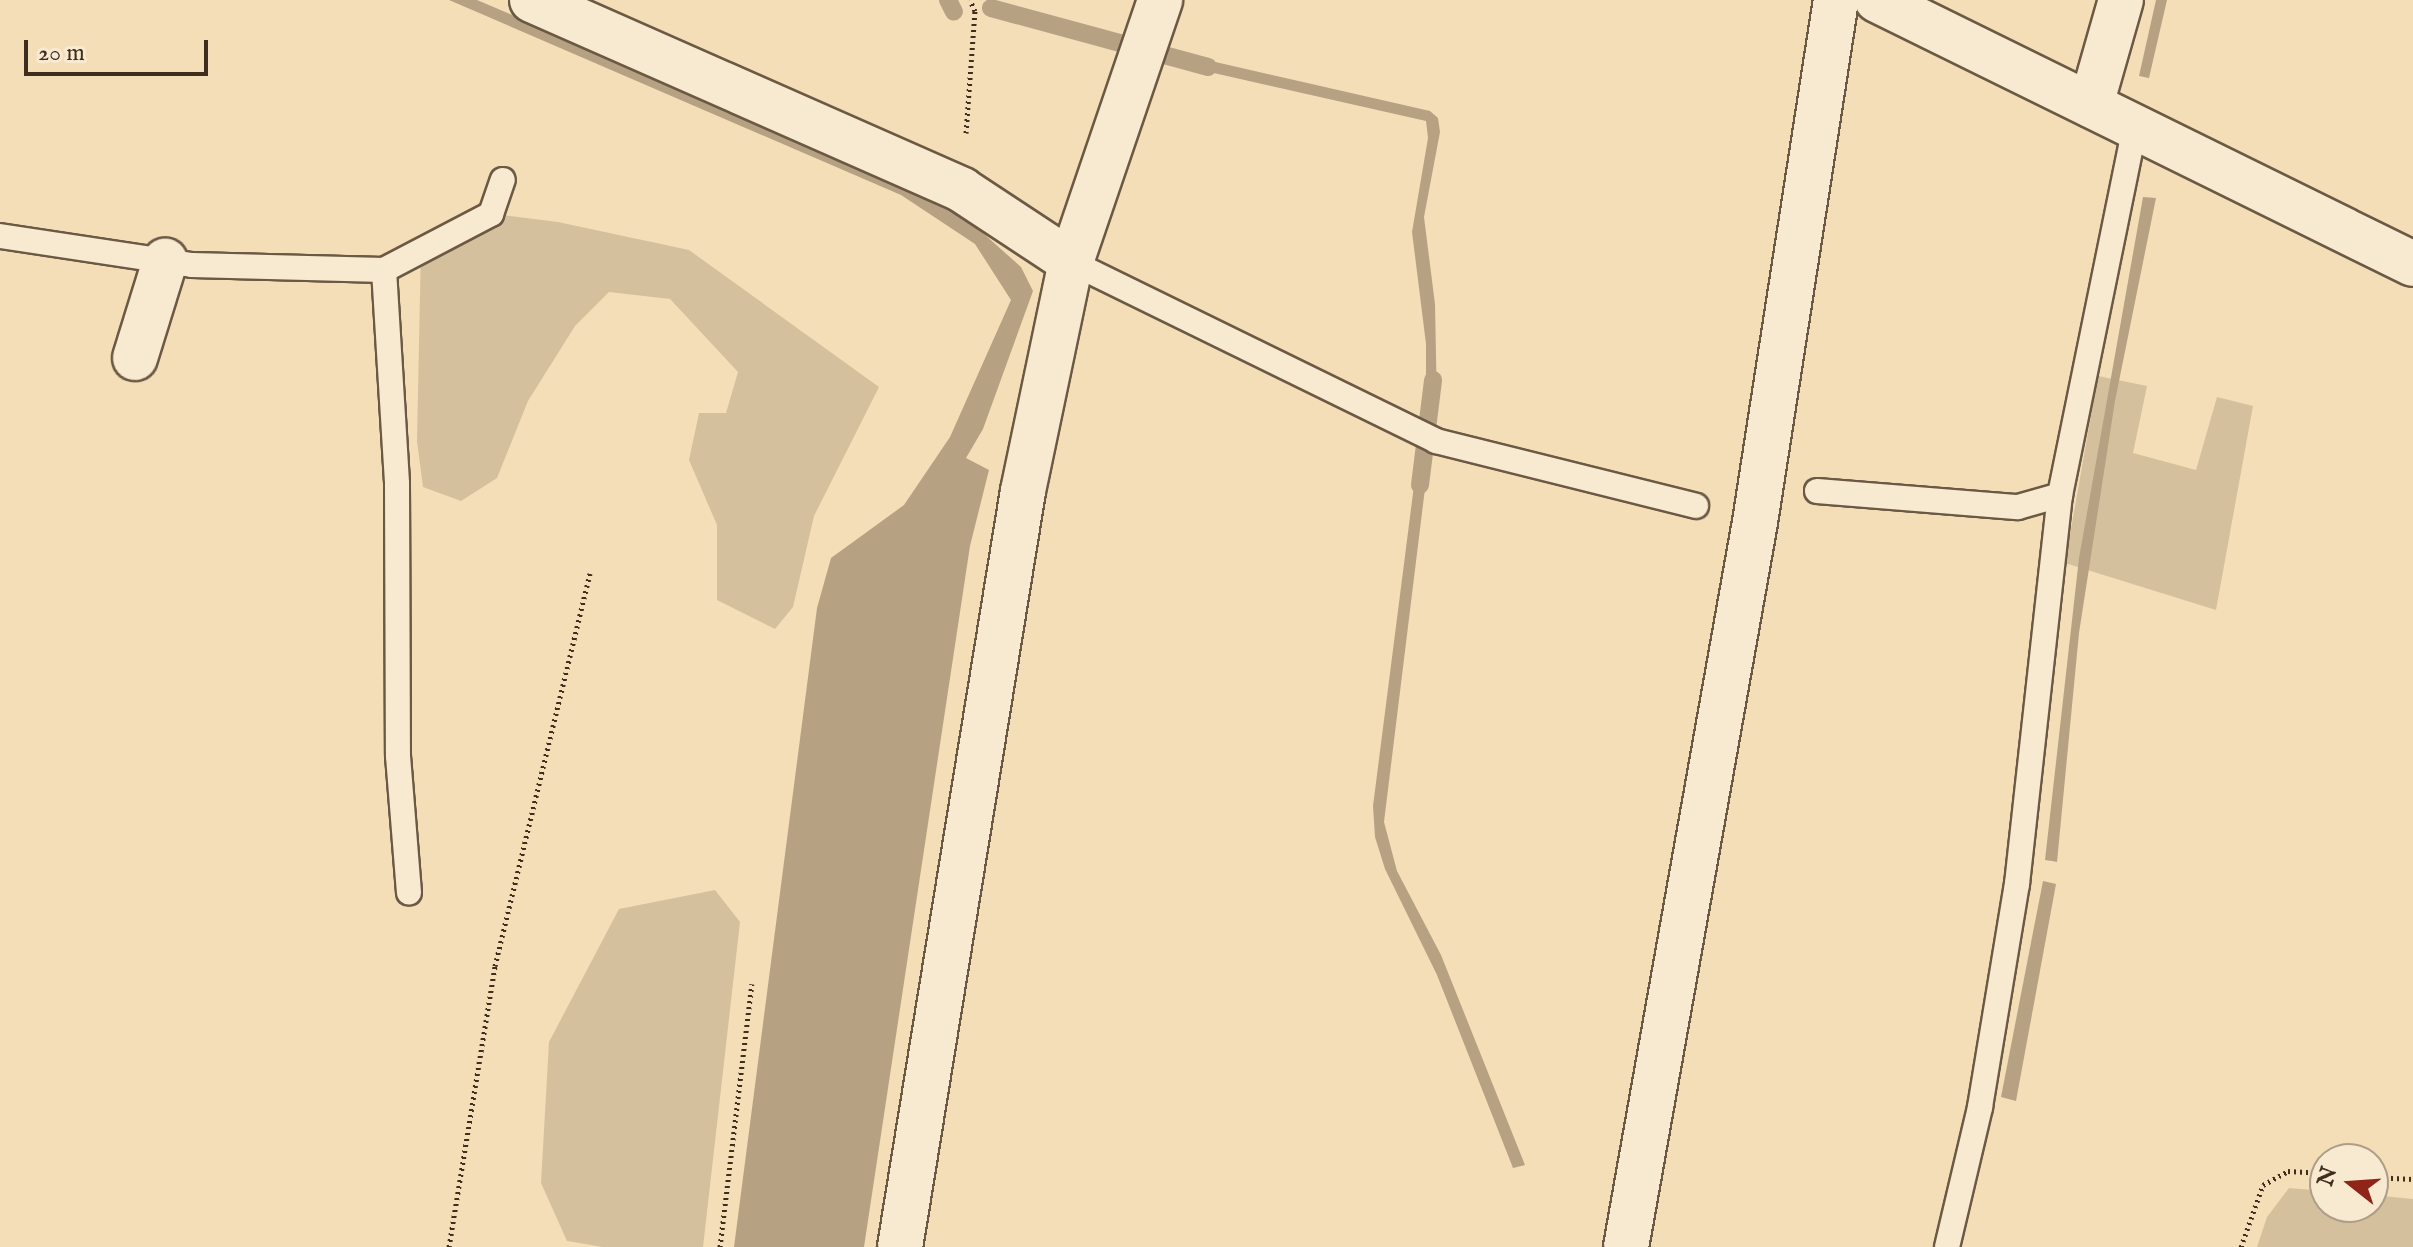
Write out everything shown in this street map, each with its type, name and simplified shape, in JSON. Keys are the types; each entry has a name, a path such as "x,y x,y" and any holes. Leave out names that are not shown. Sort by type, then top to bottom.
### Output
{"street":[{"path":"532,0 962,190 1071,262"},
{"path":"900,1247 1023,491 1071,262 1160,0"},
{"path":"1626,1247 1755,522 1836,0"},
{"path":"1877,0 2413,264"},
{"path":"2091,105 2121,0"},
{"path":"135,358 165,261"}],"lane":[{"path":"1947,1247 1980,1107 2017,884 2060,495 2135,127"},
{"path":"0,236 165,261 384,270 491,214 503,180"},
{"path":"1071,262 1436,441 1696,506"},
{"path":"384,270 397,484 398,756 409,893"},
{"path":"1817,491 2018,507 2060,495"}],"path":[{"path":"962,190 975,11 970,0"},
{"path":"449,1247 495,966 590,573"},
{"path":"720,1247 752,984"},
{"path":"2241,1247 2263,1185 2288,1171 2309,1172"},
{"path":"2389,1178 2413,1179"}],"shaded area":[{"path":"449,0 477,0 897,179 975,226 1021,267 1033,291 983,429 966,458 989,470 970,546 864,1247 734,1247 817,608 831,558 904,505 950,437 1011,300 975,244 901,195"},
{"path":"2156,0 2167,0 2149,78 2139,76"},
{"path":"1185,55 1430,111 1438,118 1440,132 1424,217 1435,304 1437,406 1426,403 1426,344 1412,232 1428,138 1426,121 1183,66"},
{"path":"2143,197 2156,198 2115,401 2079,633 2057,862 2045,860 2079,558"},
{"path":"469,211 558,222 689,250 879,387 814,516 793,607 775,629 717,600 717,525 689,460 699,413 726,413 738,372 670,299 609,292 575,326 528,401 497,478 461,501 423,487 417,441 421,245"},
{"path":"2098,376 2147,386 2133,453 2196,470 2217,397 2253,406 2216,610 2065,563"},
{"path":"1417,462 1428,464 1384,822 1397,871 1441,955 1525,1165 1513,1168 1437,975 1385,869 1375,837 1373,806"},
{"path":"2043,881 2056,884 2016,1101 2001,1097"},
{"path":"715,890 740,922 703,1247 603,1247 567,1241 541,1183 549,1042 619,909"},
{"path":"2289,1188 2309,1190 2309,1223 2389,1223 2389,1197 2413,1199 2413,1247 2257,1247 2267,1217"}],"waterway":[{"path":"948,0 954,12"},
{"path":"991,8 1208,67"},
{"path":"1420,485 1433,380"}]}
